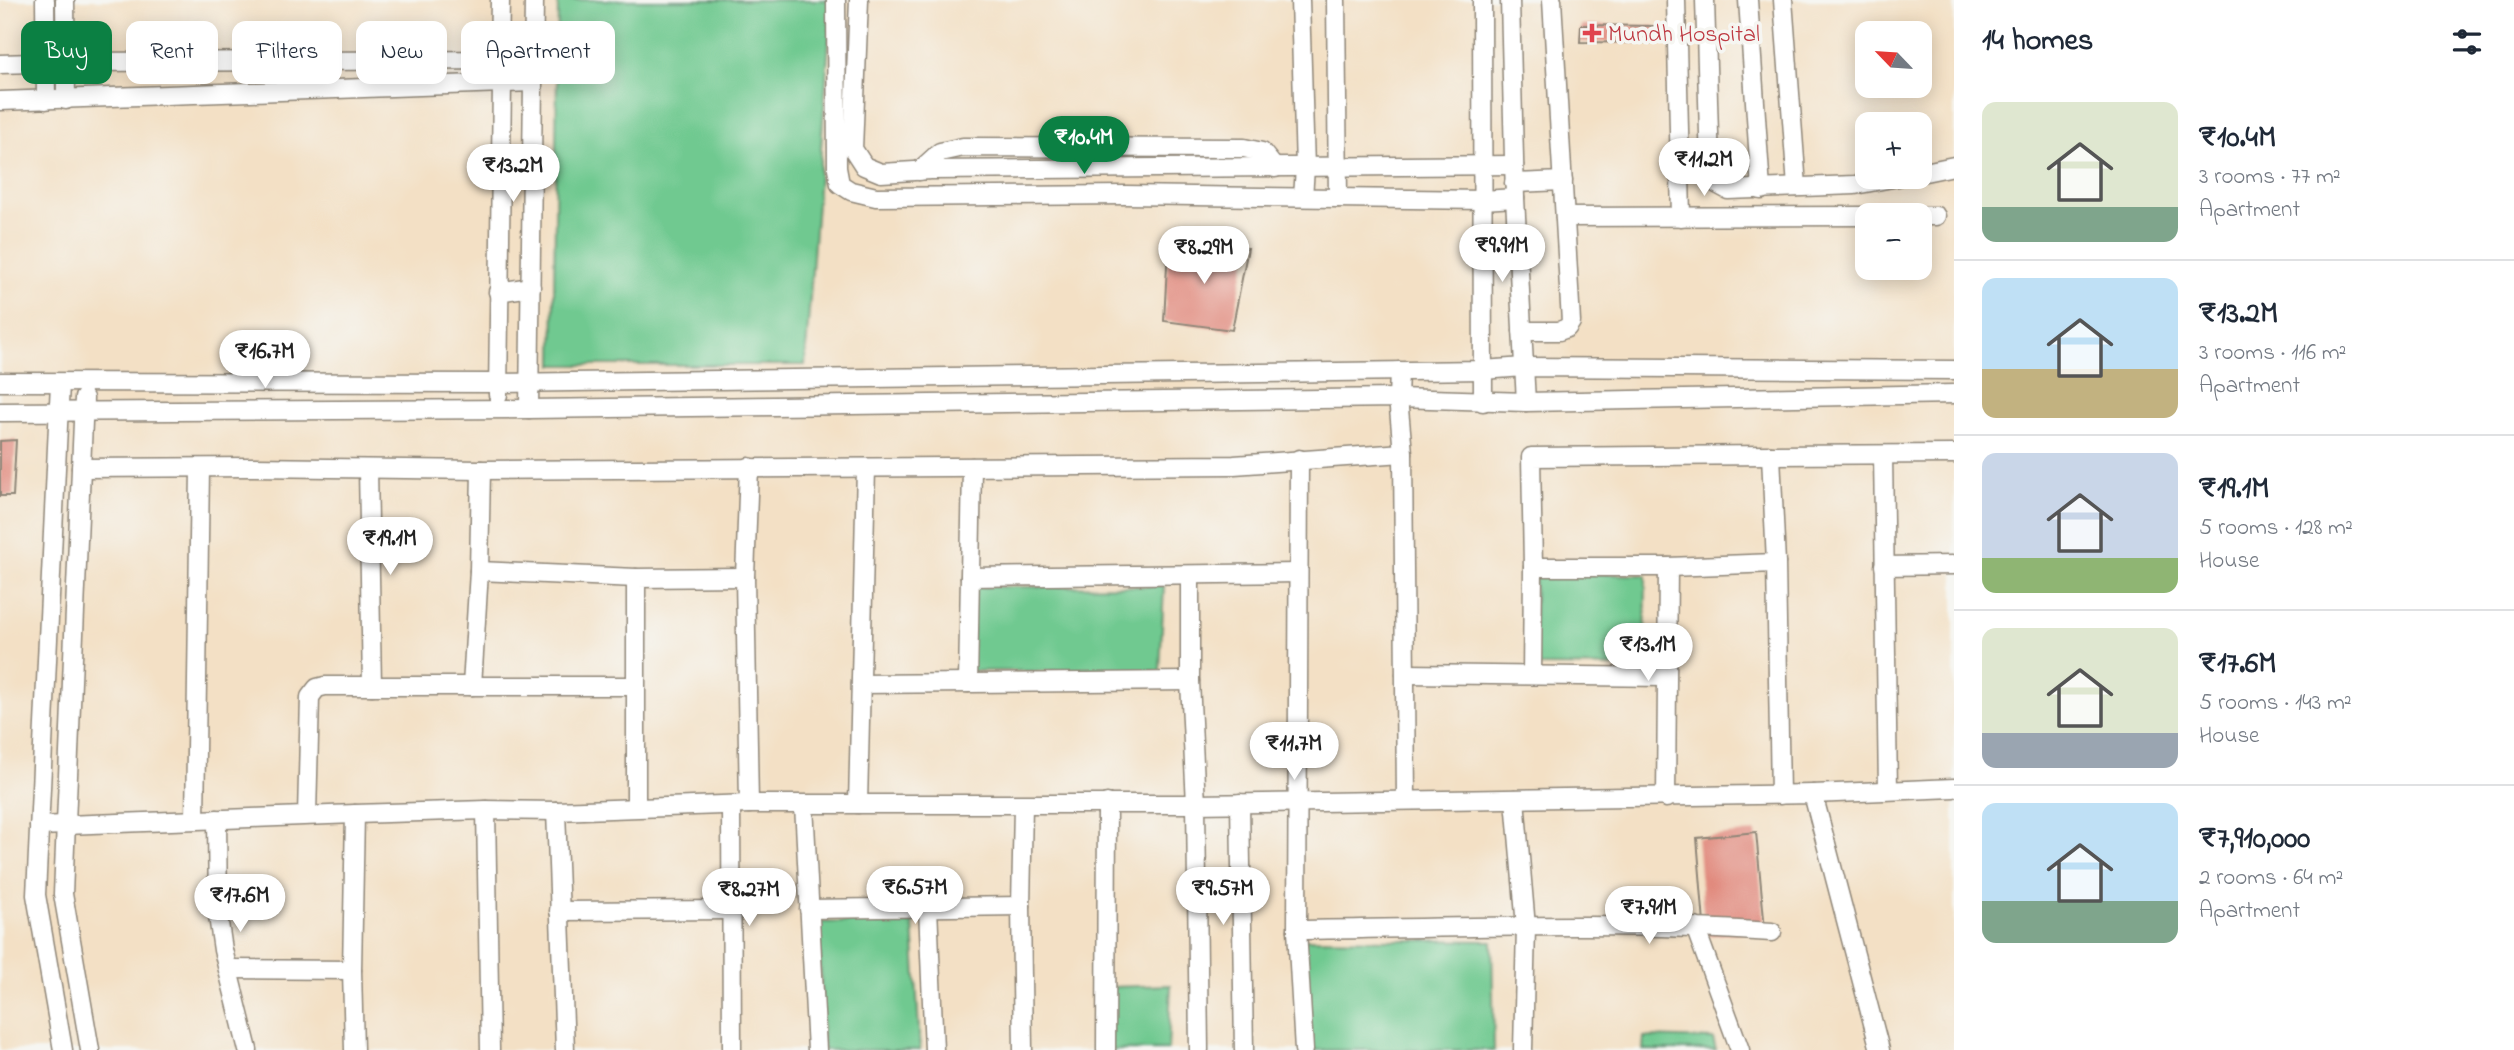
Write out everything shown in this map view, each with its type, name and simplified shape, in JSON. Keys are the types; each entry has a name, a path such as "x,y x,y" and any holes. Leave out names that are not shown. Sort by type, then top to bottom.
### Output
{"street":[{"path":"45,0 45,21"},
{"path":"65,0 65,21"},
{"path":"500,0 500,21"},
{"path":"534,0 534,21"},
{"path":"836,0 837,168 840,184 851,191 876,197 1126,195 1483,200 1514,182"},
{"path":"859,0 853,149 864,166 881,173 1482,167 1514,182 1563,181"},
{"path":"1300,0 1305,168 1303,197"},
{"path":"1336,0 1338,198"},
{"path":"1482,0 1483,402"},
{"path":"1510,0 1514,182 1526,402"},
{"path":"1522,331 1559,331 1567,328 1571,322 1552,0"},
{"path":"1675,0 1681,217"},
{"path":"1705,0 1710,167 1717,184 1728,190 1855,185"},
{"path":"1748,0 1761,190"},
{"path":"1783,0 1797,187"},
{"path":"112,62 461,60"},
{"path":"346,61 350,89"},
{"path":"0,64 21,63"},
{"path":"46,84 46,100"},
{"path":"66,84 66,100"},
{"path":"0,101 477,84"},
{"path":"498,409 502,84"},
{"path":"530,409 533,84"},
{"path":"840,184 864,166"},
{"path":"1932,171 1954,166"},
{"path":"1565,217 1855,216"},
{"path":"498,292 531,287"},
{"path":"0,383 498,383 1483,370 1524,367 1954,370"},
{"path":"1399,371 1398,398 1403,453 1406,800"},
{"path":"60,383 36,895 64,1050"},
{"path":"84,383 63,894 90,1050"},
{"path":"0,412 530,409 1398,398 1526,402 1954,394"},
{"path":"81,468 481,470 1234,465 1403,453"},
{"path":"1882,454 1888,790"},
{"path":"1532,675 1531,457 1954,454"},
{"path":"1771,455 1776,564 1780,795"},
{"path":"1299,459 1297,930 1304,1050"},
{"path":"732,1050 730,910 740,805 749,467"},
{"path":"968,683 972,467"},
{"path":"859,804 866,468"},
{"path":"195,820 200,469"},
{"path":"368,469 372,686"},
{"path":"472,686 479,571 481,470"},
{"path":"1533,567 1668,568 1776,564"},
{"path":"1884,566 1954,565"},
{"path":"1666,798 1668,568"},
{"path":"479,571 636,578 745,577"},
{"path":"970,577 1297,573"},
{"path":"1190,575 1199,1050"},
{"path":"636,578 636,807"},
{"path":"1405,674 1667,677"},
{"path":"861,684 1190,681"},
{"path":"307,816 310,697 317,688 325,685 634,686"},
{"path":"39,826 636,807 1666,798 1954,788"},
{"path":"1813,794 1880,1050"},
{"path":"1516,799 1526,927 1523,1050"},
{"path":"1107,803 1107,1050"},
{"path":"1240,803 1244,1050"},
{"path":"804,805 817,1050"},
{"path":"1023,805 1023,1050"},
{"path":"486,810 490,1050"},
{"path":"556,811 565,1050"},
{"path":"354,1050 352,970 355,814"},
{"path":"217,819 218,916 248,1050"},
{"path":"809,909 1021,906"},
{"path":"928,907 934,1050"},
{"path":"559,911 730,910"},
{"path":"1297,930 1695,927 1773,932"},
{"path":"1695,927 1740,1050"},
{"path":"228,969 352,970"}],"green space":[{"path":"558,0 832,0 805,365 553,365 557,84 615,84 615,21 558,21"},
{"path":"1535,573 1646,575 1645,667 1534,666"},
{"path":"1164,586 1160,671 970,671 974,587"},
{"path":"819,922 913,923 920,1050 823,1050"},
{"path":"1303,939 1492,941 1494,1050 1306,1050"},
{"path":"1171,985 1168,1050 1109,1050 1111,987"},
{"path":"1644,1037 1713,1039 1716,1050 1643,1050"}],"building":[{"path":"1581,25 1655,26 1655,43 1580,42"},
{"path":"1168,247 1248,248 1232,330 1164,321"},
{"path":"16,440 13,496 0,496 0,441"},
{"path":"1756,832 1765,930 1705,936 1697,838"}],"place":[{"name":"Mundh Hospital","path":"1592,33"}]}
